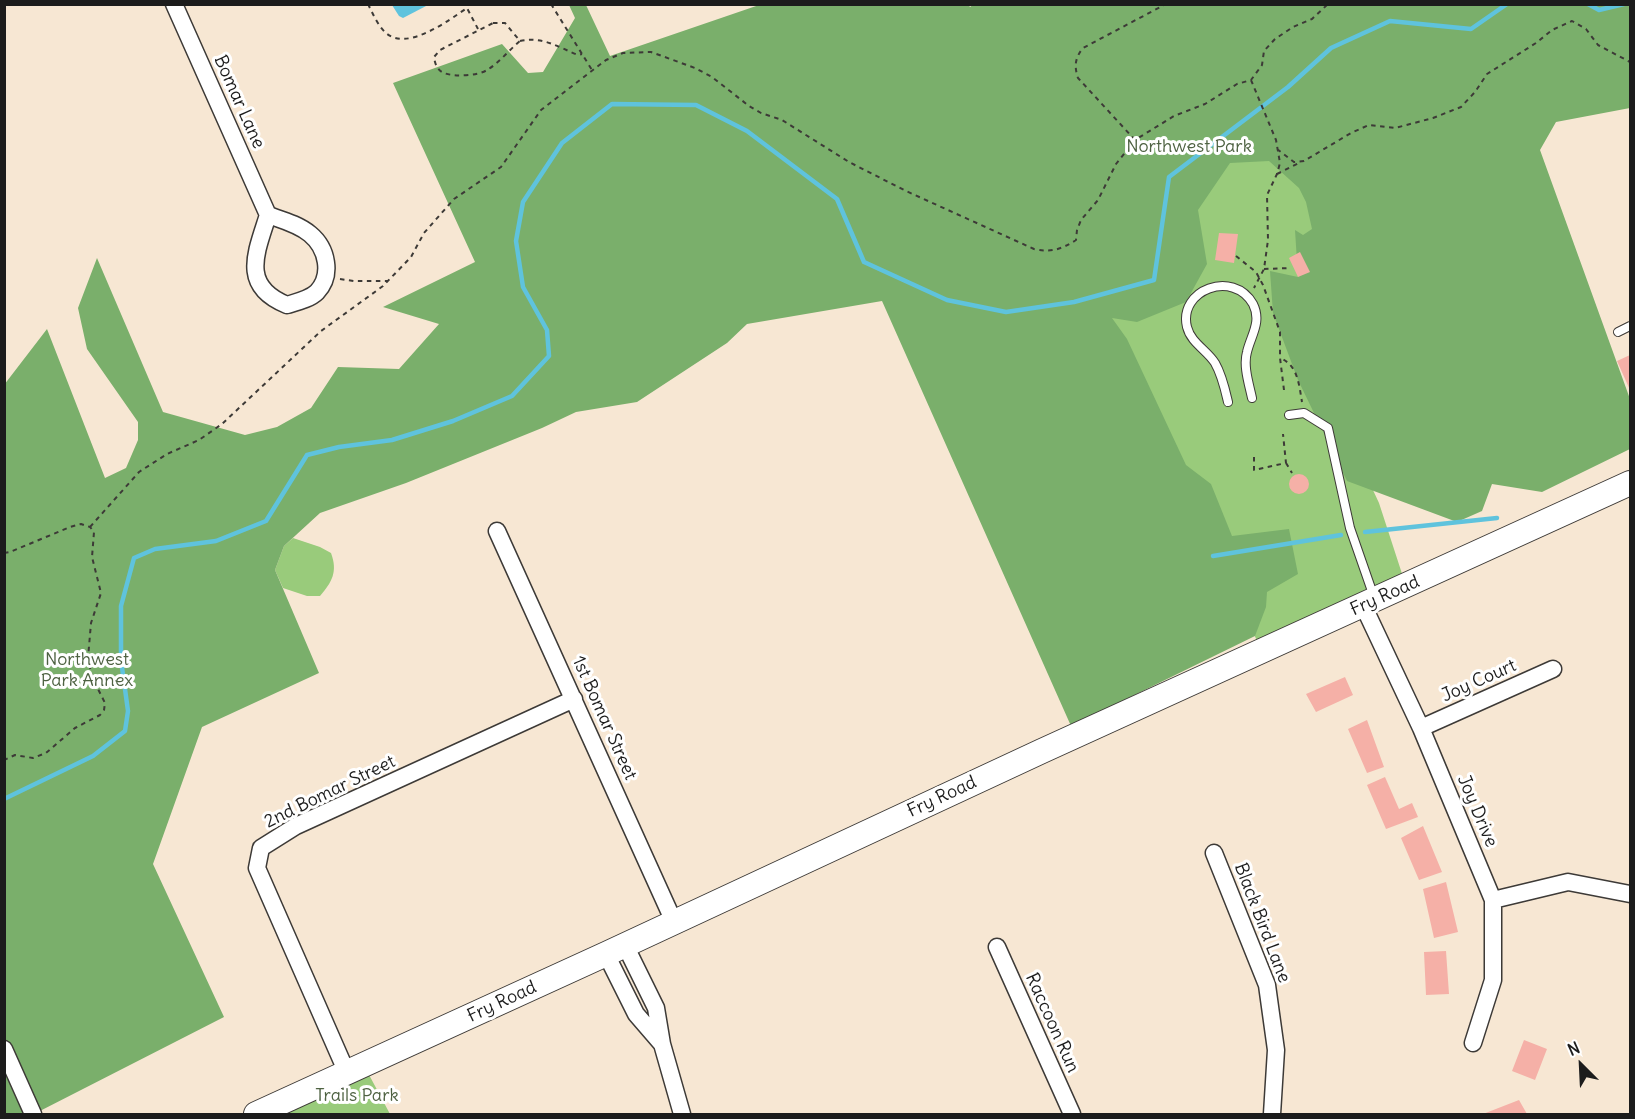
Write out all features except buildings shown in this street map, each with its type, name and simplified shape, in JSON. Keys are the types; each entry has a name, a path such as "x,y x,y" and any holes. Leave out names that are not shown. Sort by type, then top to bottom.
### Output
{"street":[{"name":"Bomar Lane","path":"174,4 268,215"},
{"path":"268,215 310,234 320,245 326,262 326,277 316,292 287,305 274,300 262,288 255,276 256,258 268,215"},
{"name":"Fry Road","path":"256,1114 1630,483"},
{"name":"1st Bomar Street","path":"497,531 674,922"},
{"name":"Joy Drive","path":"1369,603 1493,900 1493,980 1473,1043"},
{"name":"Joy Court","path":"1421,728 1553,669"},
{"name":"2nd Bomar Street","path":"347,1073 257,868 261,848 296,826 574,699"},
{"name":"Black Bird Lane","path":"1214,853 1267,985 1276,1050 1272,1114"},
{"path":"1493,900 1568,882 1630,894"},
{"name":"Raccoon Run","path":"997,947 1072,1114"},
{"path":"616,950 636,1014 662,1044 682,1114"},
{"path":"4,1049 33,1114"}],"lane":[{"path":"1228,402 1215,362 1195,343 1187,328 1186,313 1194,298 1209,288 1225,285 1243,291 1257,316 1256,327 1246,352 1252,398"},
{"path":"1618,332 1630,326"},
{"path":"1289,415 1304,413 1328,428 1369,603"}],"path":[{"path":"368,4 385,32 398,38 419,36 466,8 478,30"},
{"path":"551,4 592,70"},
{"path":"1135,140 1078,78 1077,55 1083,48 1166,4"},
{"path":"90,527 139,472 167,454 199,440 222,424 321,331 388,281 411,257 424,233 454,199 501,167 541,110 592,70 615,56 633,51 651,52 677,60 712,77 749,106 782,120 859,167 906,191 1042,251 1061,249 1076,240 1077,230 1082,220 1098,200 1116,164 1135,140 1174,116 1205,104 1237,84 1251,80 1262,65 1264,51 1275,39 1293,27 1312,19 1328,4"},
{"path":"1277,174 1369,125 1395,128 1433,118 1461,107 1487,74 1552,30 1572,21 1586,29 1598,45 1630,62"},
{"path":"520,41 505,23 493,23 436,53 435,63 443,73 455,75 484,72 520,41 532,38 545,41 578,56 582,54"},
{"path":"1248,298 1264,269 1268,240 1267,195 1280,163 1276,140 1251,80"},
{"path":"1277,149 1294,162 1304,161"},
{"path":"1236,256 1251,266 1263,285 1280,332 1284,390"},
{"path":"1264,269 1290,268"},
{"path":"326,277 354,282 388,281"},
{"path":"1280,358 1287,361 1298,377 1304,413"},
{"path":"1283,434 1286,464 1292,473"},
{"path":"1254,457 1254,470 1286,464"},
{"path":"4,553 81,524 94,531 92,557 101,593 91,623 88,658 93,677 103,696 104,710 100,715 75,728 46,753 33,758 15,755 4,760"}],"green space":[{"name":"Northwest Park Annex","path":"762,4 968,4 970,7 974,4 1630,5 1630,108 1556,122 1540,150 1630,399 1630,449 1542,492 1492,484 1482,511 1457,522 1347,481 1298,380 1273,313 1270,271 1298,277 1295,230 1303,235 1312,229 1306,202 1299,188 1269,161 1230,163 1198,210 1207,264 1186,302 1137,322 1112,318 1127,339 1186,465 1211,484 1232,536 1289,529 1298,574 1267,592 1266,607 1255,636 1071,726 882,301 747,324 727,343 637,402 576,412 406,483 320,513 284,546 275,570 319,673 202,727 153,864 224,1017 34,1114 4,1114 4,385 47,329 105,478 126,468 138,440 138,422 87,349 78,308 97,258 163,412 245,435 277,427 311,408 338,367 399,369 439,324 383,307 475,262 393,83 502,44 528,73 543,72 575,18 569,5 586,5 610,56"},
{"name":"Northwest Park","path":"1463,5 1325,387 1379,503 1406,586 1262,652 987,44"},
{"path":"293,538 331,553 334,566 333,576 320,596 307,596 283,588 275,570 284,546"},
{"name":"Trails Park","path":"367,1071 390,1114 271,1114"}],"water":[{"path":"392,5 428,5 403,18"}],"waterway":[{"path":"4,799 93,756 125,731 128,711 121,660 121,606 134,558 155,549 216,541 266,521 307,455 339,447 392,440 453,421 512,396 549,356 547,330 523,287 516,241 523,202 562,143 612,104 696,105 747,131 837,199 864,262 947,300 1006,312 1074,302 1154,280 1169,177 1288,87 1331,48 1390,21 1471,29 1507,4"},
{"path":"1588,4 1599,10 1624,4"},
{"path":"1365,532 1497,518"},
{"path":"1213,556 1341,535"}]}
